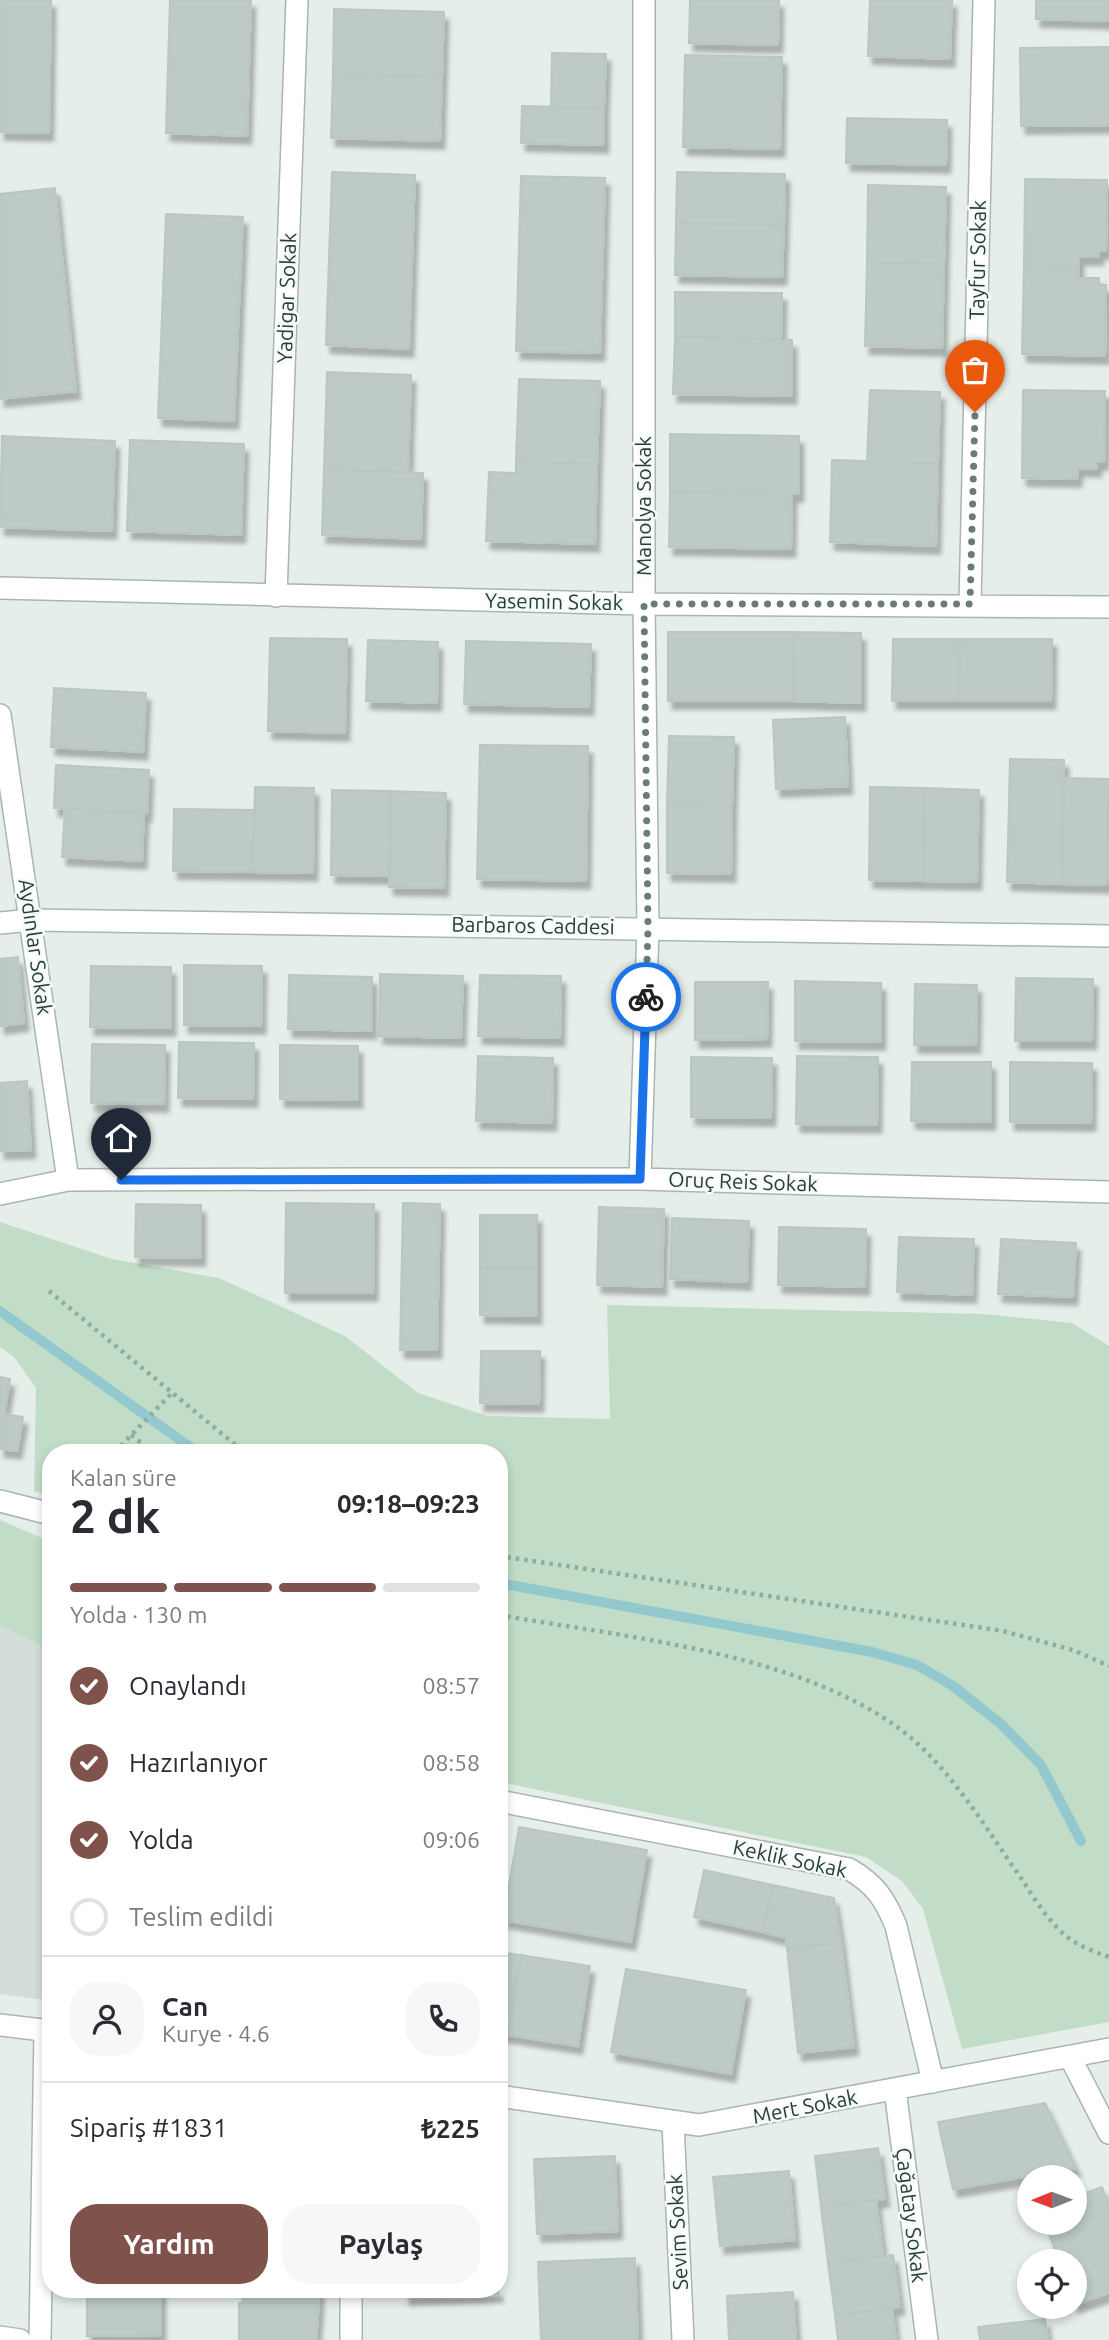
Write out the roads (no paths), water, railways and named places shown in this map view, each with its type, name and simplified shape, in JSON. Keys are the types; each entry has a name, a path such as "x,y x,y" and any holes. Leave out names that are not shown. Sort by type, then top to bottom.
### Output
{"street":[{"name":"Yadigar Sokak","path":"276,596 297,0"},
{"name":"Manolya Sokak","path":"640,1179 648,927 644,604 644,0"},
{"name":"Tayfur Sokak","path":"970,604 985,0"},
{"name":"Yasemin Sokak","path":"0,588 644,604 970,604 1109,607"},
{"name":"Aydınlar Sokak","path":"0,715 68,1180"},
{"name":"Barbaros Caddesi","path":"0,923 31,920 648,927 1109,936"},
{"name":"Oruç Reis Sokak","path":"0,1194 68,1180 640,1179 1109,1192"},
{"path":"0,1501 42,1512"},
{"name":"Keklik Sokak","path":"508,1803 849,1869 872,1882 887,1902 897,1926 933,2082"},
{"path":"0,2025 42,2030"},
{"name":"Mert Sokak","path":"508,2097 699,2125 1109,2049"},
{"path":"1070,2057 1109,2133"},
{"name":"Çağatay Sokak","path":"895,2090 927,2340"},
{"name":"Sevim Sokak","path":"673,2123 683,2340"},
{"path":"40,2340 42,2263"},
{"path":"351,2298 351,2340"},
{"path":"0,2337 20,2340"}],"waterway":[{"path":"0,1311 186,1444"},
{"path":"508,1585 872,1652 917,1665 953,1686 1001,1724 1041,1765 1081,1841"}]}
